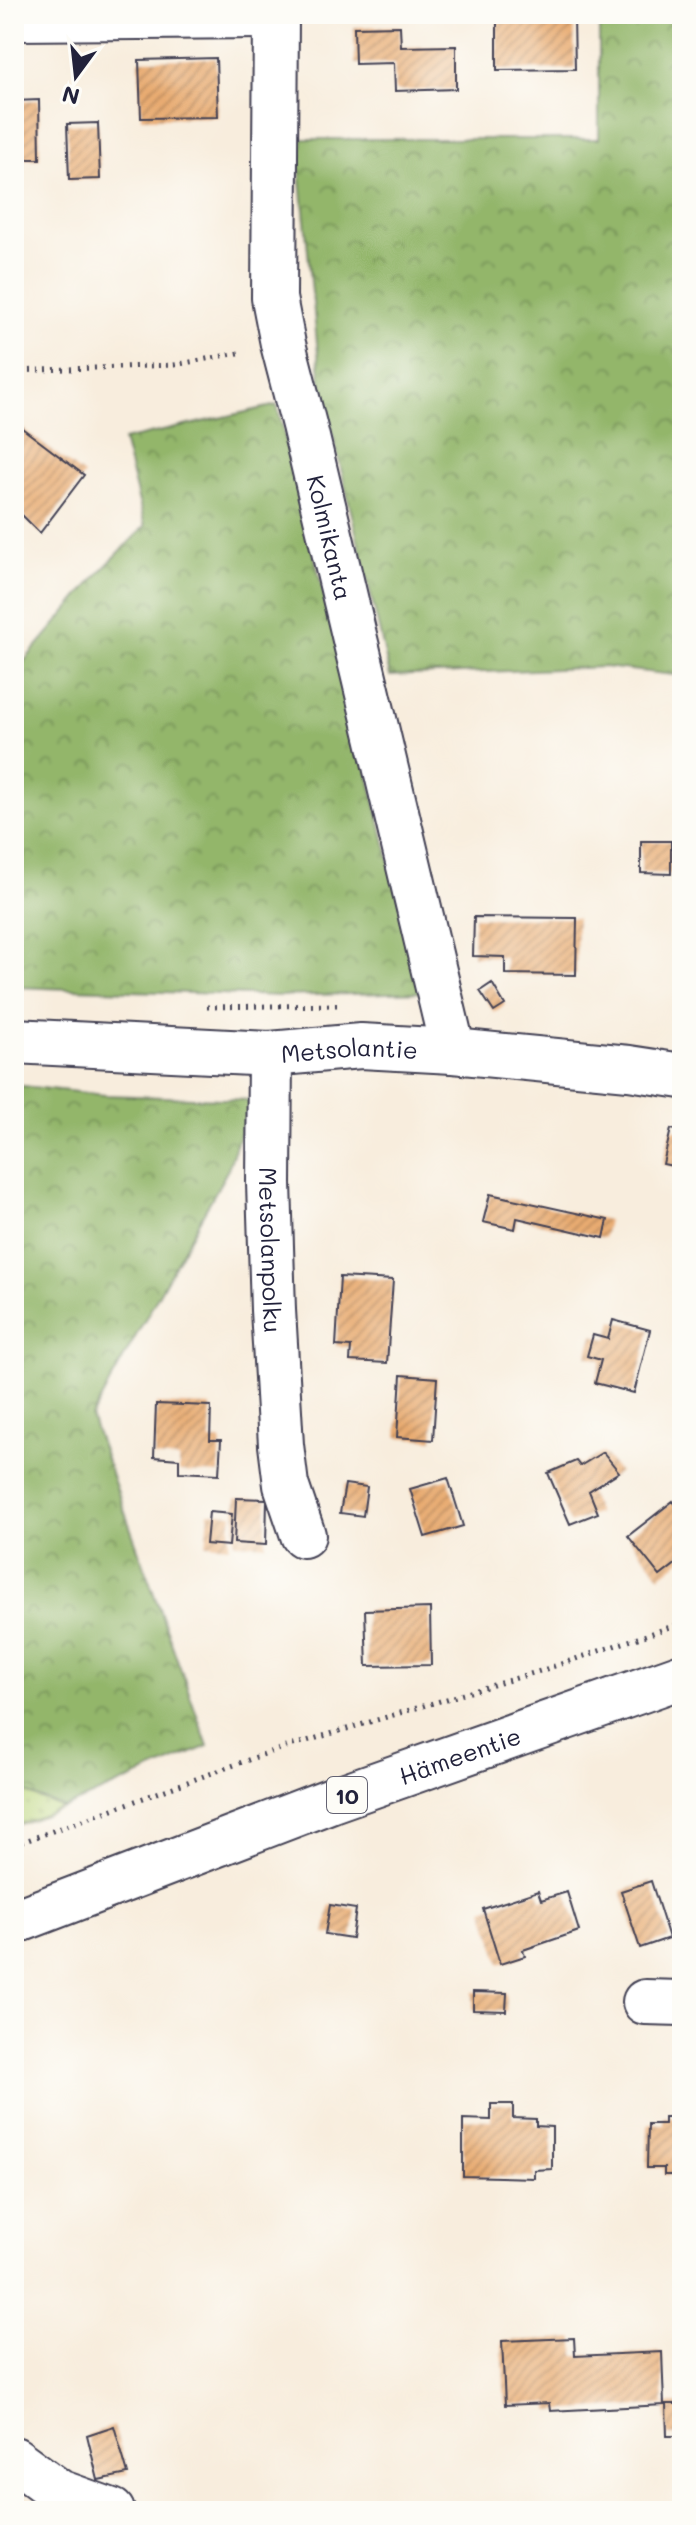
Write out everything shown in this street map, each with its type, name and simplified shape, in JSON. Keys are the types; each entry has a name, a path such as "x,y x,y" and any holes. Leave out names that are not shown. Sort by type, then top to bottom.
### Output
{"main road":[{"path":"14,18 276,15"},
{"name":"Kolmikanta","path":"276,15 274,298 453,1051"},
{"name":"Metsolantie","path":"14,1041 270,1054 361,1046 453,1051 682,1076"},
{"name":"Metsolanpolku","path":"270,1054 269,1183 281,1445 286,1485 303,1535"},
{"name":"Hämeentie","path":"14,1922 332,1800 682,1676"},
{"path":"14,2459 59,2492 112,2511"}],"path":[{"path":"14,371 174,365 283,344"},
{"path":"195,1007 349,1006"},
{"path":"14,1845 270,1752 540,1671 682,1623"}],"green space":[{"path":"599,14 682,14 682,676 604,667 390,676 321,384 297,139 599,139"},
{"path":"277,405 422,992 281,996 14,987 14,673 100,572 145,526 123,440"},
{"path":"14,1085 105,1095 251,1100 228,1169 91,1417 208,1746 64,1808 14,1788"},
{"path":"14,1788 64,1808 14,1826"}],"building":[{"path":"497,16 574,16 575,69 497,70"},
{"path":"400,26 401,47 456,46 456,89 395,91 394,63 355,64 354,27"},
{"path":"216,58 218,117 141,118 139,60"},
{"path":"39,100 40,159 14,159 14,101"},
{"path":"98,123 100,179 69,180 67,124"},
{"path":"14,422 84,475 40,533 14,507"},
{"path":"641,841 671,841 671,874 641,873"},
{"path":"474,917 577,918 576,975 505,974 505,957 473,956"},
{"path":"492,983 505,1005 494,1012 480,991"},
{"path":"671,1129 682,1131 682,1168 663,1164"},
{"path":"490,1194 608,1220 604,1238 517,1218 515,1229 483,1222"},
{"path":"340,1277 393,1280 387,1363 350,1361 351,1347 336,1346"},
{"path":"613,1320 650,1330 634,1393 595,1383 601,1360 587,1356 593,1335 608,1339"},
{"path":"401,1375 437,1378 433,1440 397,1437"},
{"path":"156,1404 211,1406 210,1440 221,1440 219,1474 179,1472 179,1459 154,1457"},
{"path":"603,1452 619,1472 589,1491 598,1513 570,1524 548,1473 576,1461 580,1466"},
{"path":"448,1478 463,1526 425,1537 410,1489"},
{"path":"345,1484 367,1487 363,1516 340,1513"},
{"path":"236,1498 267,1499 266,1545 234,1543"},
{"path":"673,1501 682,1512 682,1559 660,1576 628,1536"},
{"path":"209,1512 232,1514 229,1546 206,1544"},
{"path":"430,1608 431,1665 367,1666 365,1610"},
{"path":"651,1881 669,1938 640,1948 621,1891"},
{"path":"538,1891 541,1900 567,1892 579,1931 523,1950 525,1956 500,1964 483,1909"},
{"path":"330,1905 356,1909 352,1938 325,1934"},
{"path":"473,1992 507,1993 506,2011 473,2010"},
{"path":"491,2104 513,2104 513,2118 536,2119 536,2126 552,2127 552,2169 534,2170 534,2178 463,2176 463,2119 491,2120"},
{"path":"664,2117 682,2117 682,2175 664,2175 664,2168 647,2168 648,2124 664,2124"},
{"path":"574,2338 575,2356 662,2352 664,2405 550,2411 549,2403 505,2405 502,2341"},
{"path":"666,2404 682,2404 682,2436 667,2436"},
{"path":"114,2426 128,2474 98,2480 87,2435"}]}
